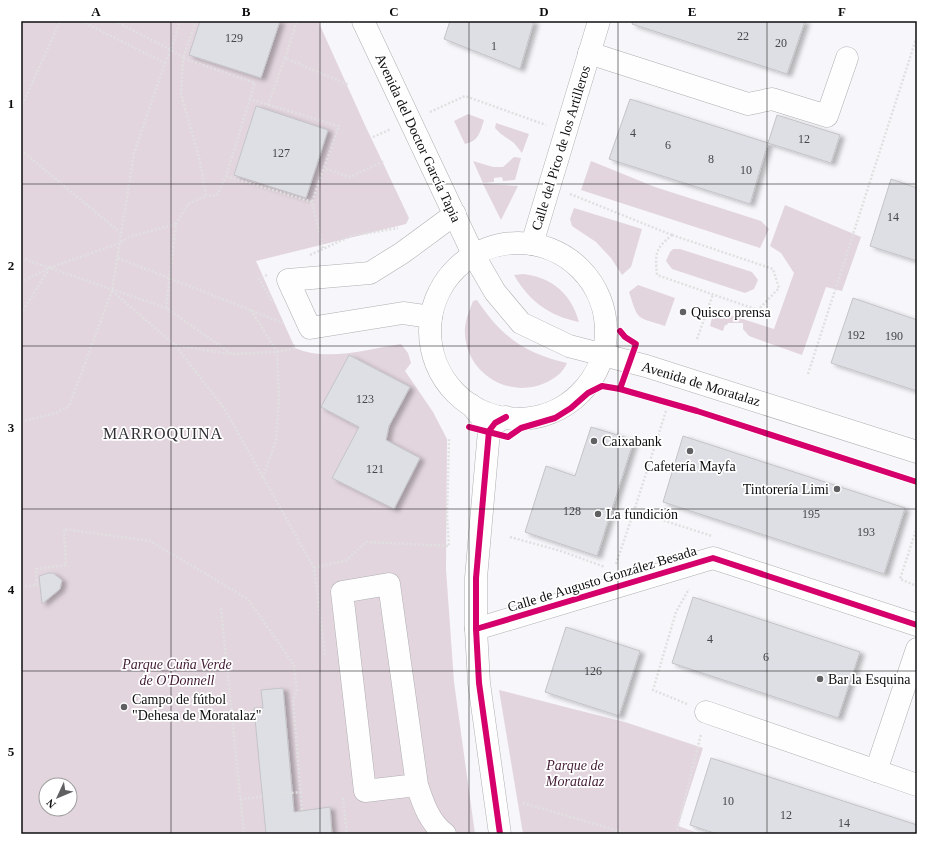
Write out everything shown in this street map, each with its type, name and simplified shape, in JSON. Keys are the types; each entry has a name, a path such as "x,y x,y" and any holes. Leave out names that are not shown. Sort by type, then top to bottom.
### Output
{"street":[{"name":"Avenida del Doctor García Tapia","path":"363,21 473,254"},
{"name":"Calle del Pico de los Artilleros","path":"532,244 599,21"},
{"name":"Calle del Pico de los Artilleros","path":"589,53 748,104 772,99 828,116 847,58"},
{"path":"431,317 403,313 310,328 288,280 370,273 402,253 455,214"},
{"path":"471,405 484,412 506,417 517,419 534,417 552,412 569,403 584,390 595,373 603,354 606,330 600,300 591,282 578,266 552,250 532,244 502,244 473,254 457,267 444,283 435,299 431,317 430,342 437,366 448,384 471,405 481,417 489,431"},
{"name":"Avenida de Moratalaz","path":"473,254 495,292 521,323 569,346 603,354 917,452"},
{"path":"500,834 479,683 476,629 476,578 489,431 495,423 506,417"},
{"name":"Calle de Augusto González Besada","path":"476,629 713,558 917,625"},
{"path":"417,784 365,791 342,592 389,584 417,784 426,808 438,828 445,834"},
{"path":"876,771 917,649"},
{"path":"706,712 917,785"}],"path":[{"path":"21,108 60,21"},
{"path":"81,21 165,63"},
{"path":"114,21 171,50 183,58 255,83 226,176 217,195 206,196 188,204 176,224 166,308"},
{"path":"21,422 56,413 69,406 112,291 134,153 180,21"},
{"path":"196,21 183,58 181,94 200,161 206,196"},
{"path":"268,105 297,21"},
{"path":"808,374 917,36"},
{"path":"285,58 349,85"},
{"path":"410,120 465,96 566,132"},
{"path":"249,99 340,126 326,169 312,202 323,249"},
{"path":"21,150 122,234"},
{"path":"326,169 350,177 384,161"},
{"path":"226,176 312,202"},
{"path":"564,192 672,235 773,269 779,288 758,310 657,275 656,262 658,246 672,235"},
{"path":"21,282 49,268 120,243 129,237 176,224"},
{"path":"309,256 351,236 400,227"},
{"path":"21,258 112,291 166,308 232,354"},
{"path":"118,258 299,329 310,328"},
{"path":"21,314 49,268"},
{"path":"273,272 259,279 273,304"},
{"path":"112,291 175,345 224,408 314,568 326,659"},
{"path":"697,339 713,294"},
{"path":"251,310 277,352 279,399 276,440 263,478"},
{"path":"281,317 287,330"},
{"path":"175,345 232,354 277,352 295,348 290,336"},
{"path":"314,568 346,560 366,542 450,546 447,517 450,468 449,439"},
{"path":"613,570 619,559 634,511"},
{"path":"917,527 900,579 917,586"},
{"path":"21,586 37,586 36,569 66,565 64,529 150,541 248,599 294,665 297,692 294,699 304,834"},
{"path":"510,537 561,551 606,567"},
{"path":"221,608 244,834"},
{"path":"676,834 706,712"},
{"path":"240,799 301,792"},
{"path":"342,794 347,834"},
{"path":"523,803 629,834"}],"green space":[{"name":"Parque Cuña Verde de O'Donnell","path":"21,21 318,21 409,218 406,224 256,261 295,348 320,354 334,354 401,344 408,353 411,363 405,371 433,412 447,439 446,569 454,682 475,834 21,834"},
{"path":"468,114 484,120 480,132 476,138 470,143 465,144 454,121"},
{"path":"496,123 529,134 522,153 514,143 495,128"},
{"path":"514,157 521,158 515,180 503,181 502,177 494,178 494,182 483,183 473,161 493,167 503,167"},
{"path":"591,161 655,187 761,221 769,229 760,248 581,190"},
{"path":"483,184 518,186 501,220"},
{"path":"785,205 861,237 842,291 826,287 802,355 749,336 743,329 743,323 728,323 725,325 723,331 710,326 714,310 774,329 794,273 781,253 770,246"},
{"path":"574,208 642,229 631,267 622,275 611,258 596,242 572,226 570,219"},
{"path":"673,249 680,249 752,272 758,280 754,289 745,293 672,269 666,261"},
{"path":"524,274 544,279 559,289 571,303 579,322 558,316 533,300 514,275"},
{"path":"638,285 675,298 665,326 643,319 637,313 629,292"},
{"path":"477,300 495,324 515,341 538,354 567,363 561,373 545,383 531,387 518,388 504,385 492,380 473,361 465,334 465,325 468,313 473,301"},
{"name":"Parque de Moratalaz","path":"499,690 628,723 703,748 678,826 701,834 523,834"}],"building":[{"path":"200,21 280,21 261,78 189,55"},
{"path":"450,21 534,21 520,69 444,39"},
{"path":"633,21 805,21 787,74 632,24"},
{"path":"630,99 768,143 750,204 609,159"},
{"path":"256,106 328,130 306,198 234,175"},
{"path":"777,115 840,135 831,163 768,143"},
{"path":"891,179 917,188 917,261 870,246"},
{"path":"853,298 917,320 917,391 831,363"},
{"path":"349,355 410,387 389,426 386,440 420,458 394,509 332,478 359,427 321,407"},
{"path":"591,427 634,440 597,556 525,532 546,466 575,476"},
{"path":"683,436 905,508 884,574 663,502"},
{"path":"53,573 62,580 60,589 42,604 39,576"},
{"path":"693,597 860,652 838,718 672,663"},
{"path":"566,627 640,651 619,716 545,692"},
{"path":"283,688 294,812 330,807 332,834 266,834 254,708 263,708 261,690"},
{"path":"711,758 917,825 917,834 717,834 690,825"}],"cycle path":[{"path":"620,331 625,337 636,344 620,389"},
{"path":"469,427 508,437 521,428 555,418 571,408 588,393 602,386 620,389 697,411 917,482"},
{"path":"500,834 479,683 476,629 476,578 489,431 495,423 506,417"},
{"path":"476,629 713,558 917,625"}],"place":[{"name":"Quisco prensa","path":"683,312"},
{"name":"Caixabank","path":"594,441"},
{"name":"Cafetería Mayfa","path":"690,451"},
{"name":"Tintorería Limi","path":"837,489"},
{"name":"La fundición","path":"598,514"},
{"name":"Bar la Esquina","path":"820,679"},
{"name":"Campo de fútbol \"Dehesa de Moratalaz\"","path":"124,707"}],"district":[{"name":"MARROQUINA","path":"163,433"}]}
